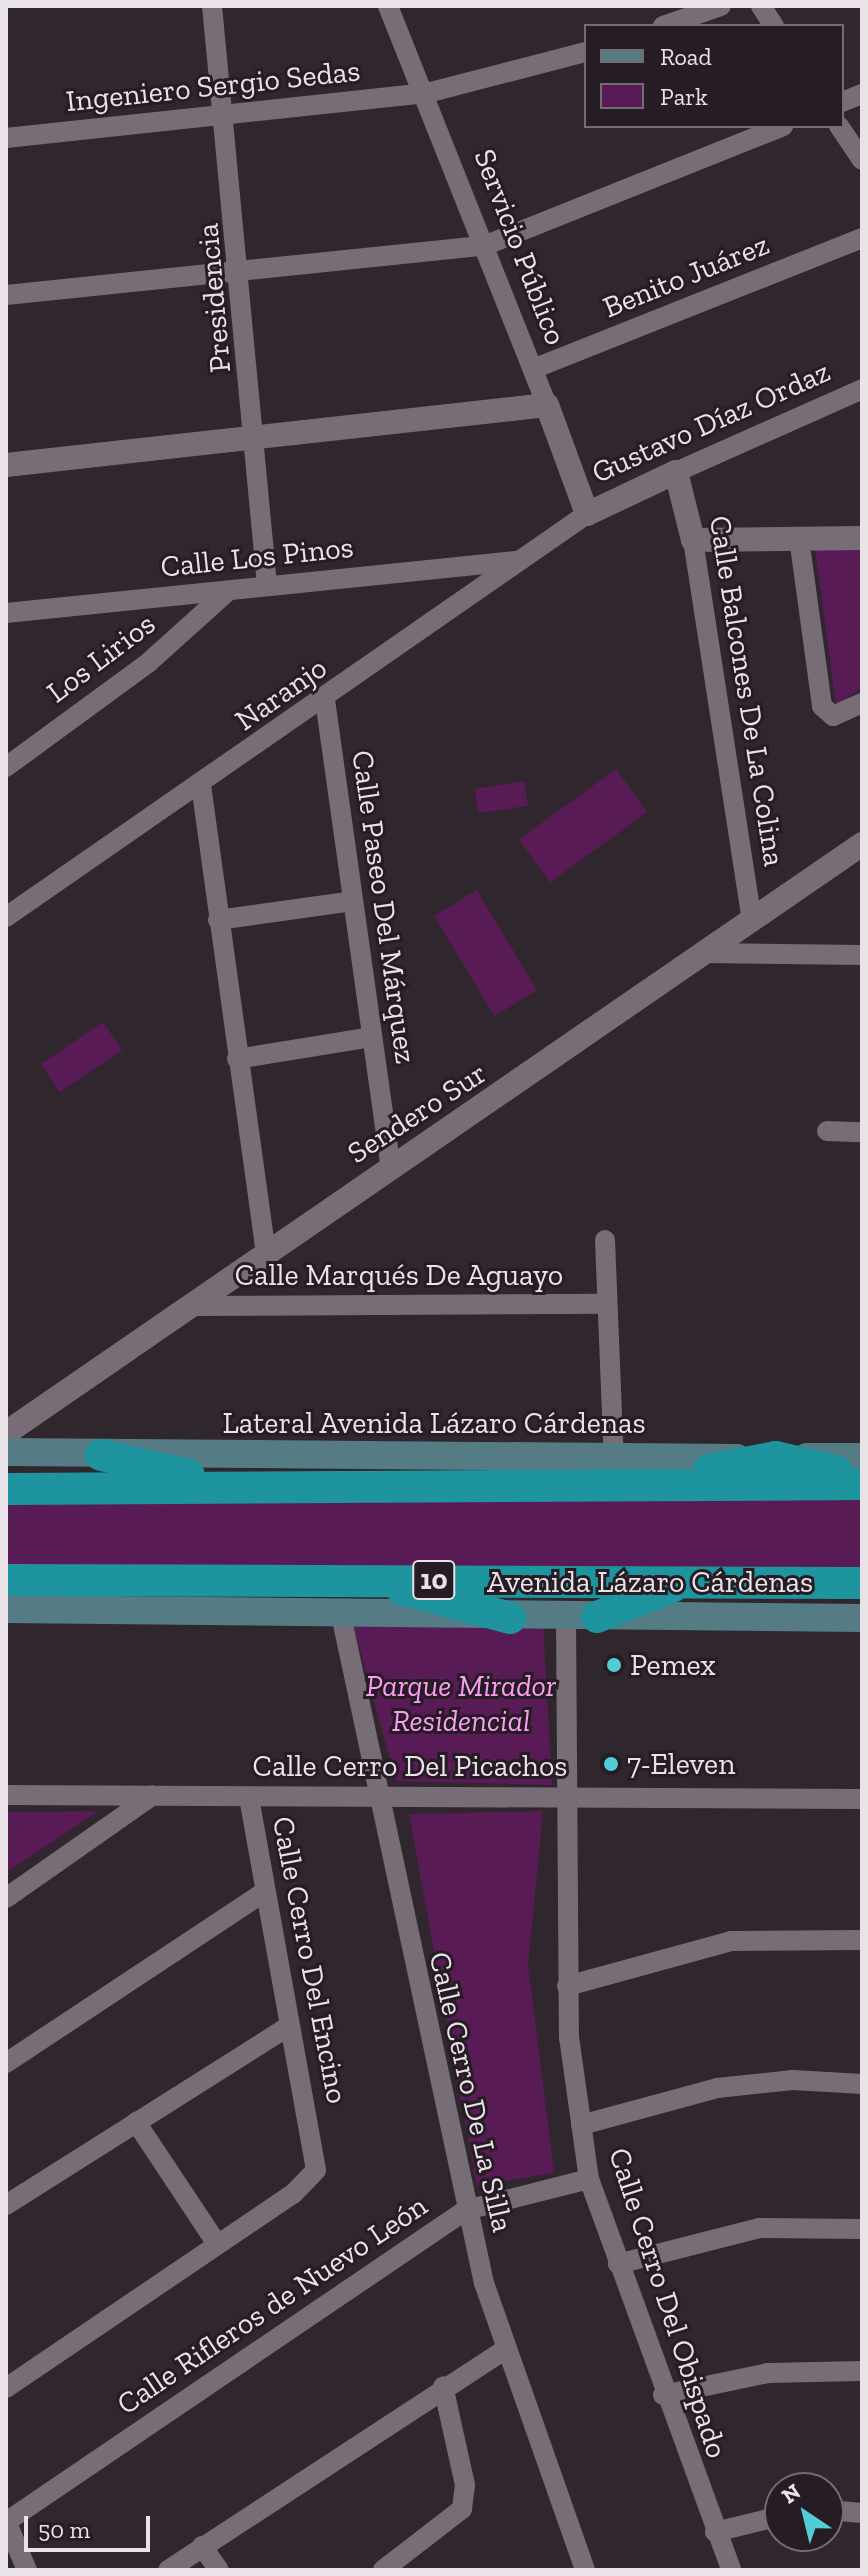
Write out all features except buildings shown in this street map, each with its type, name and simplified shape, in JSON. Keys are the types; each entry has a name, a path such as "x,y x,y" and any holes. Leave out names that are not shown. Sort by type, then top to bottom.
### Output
{"highway":[{"path":"101,1455 238,1487"},
{"path":"6,1489 238,1487 622,1472 776,1457 862,1481"},
{"path":"622,1472 862,1481"},
{"path":"6,1607 110,1579"},
{"name":"Avenida Lázaro Cárdenas","path":"6,1580 862,1583"},
{"path":"385,1580 510,1618"},
{"path":"582,1617 687,1581"}],"main road":[{"name":"Lateral Avenida Lázaro Cárdenas","path":"6,1452 622,1472"},
{"path":"776,1457 862,1457"},
{"path":"6,1607 510,1618 862,1618"}],"street":[{"name":"Presidencia","path":"212,6 227,113 258,439 267,585"},
{"name":"Servicio Público","path":"388,6 427,93 587,514"},
{"path":"669,24 721,6"},
{"path":"761,6 773,24"},
{"name":"Ingeniero Sergio Sedas","path":"6,138 427,93 584,53"},
{"path":"6,295 241,273 486,245 778,128"},
{"path":"840,128 862,160"},
{"name":"Benito Juárez","path":"533,369 862,238"},
{"name":"Gustavo Díaz Ordaz","path":"587,514 862,389"},
{"path":"6,465 547,405"},
{"name":"Calle Balcones De La Colina","path":"676,472 693,540 752,921"},
{"name":"Naranjo","path":"6,917 325,700 516,561 587,514"},
{"path":"799,538 819,692 833,716 862,703"},
{"path":"693,540 862,538"},
{"name":"Calle Los Pinos","path":"6,613 516,561"},
{"name":"Los Lirios","path":"12,759 148,663 228,591"},
{"name":"Calle Paseo Del Márquez","path":"325,700 391,1169"},
{"path":"201,785 266,1252"},
{"name":"Sendero Sur","path":"6,1433 862,844"},
{"path":"218,920 353,901"},
{"path":"705,953 862,955"},
{"path":"237,1059 371,1037"},
{"path":"827,1131 862,1132"},
{"path":"605,1240 607,1304 622,1472"},
{"name":"Calle Marqués De Aguayo","path":"192,1306 607,1304"},
{"name":"Calle Cerro De La Silla","path":"341,1615 466,2210 506,2349 585,2570"},
{"name":"Calle Cerro Del Obispado","path":"582,1617 564,1795 567,1986 589,2179 663,2395 731,2570"},
{"name":"Calle Cerro Del Picachos","path":"6,1795 379,1800 564,1795 862,1799"},
{"path":"6,1898 153,1795"},
{"name":"Calle Cerro Del Encino","path":"6,2388 309,2181 318,2160 288,2027 249,1797"},
{"path":"6,2063 264,1892"},
{"path":"567,1986 731,1941 862,1940"},
{"path":"6,2205 288,2027"},
{"path":"581,2125 717,2088 793,2080 862,2084"},
{"path":"136,2122 217,2244"},
{"name":"Calle Rifleros de Nuevo León","path":"6,2521 466,2210 589,2179"},
{"path":"618,2264 759,2228 862,2229"},
{"path":"168,2570 443,2386 506,2349"},
{"path":"663,2395 768,2373 862,2371"},
{"path":"383,2570 462,2509 465,2485 443,2386"},
{"path":"715,2532 764,2520"},
{"path":"6,2521 27,2570"},
{"path":"202,2546 219,2570"}],"green space":[{"path":"815,550 862,550 862,688 836,705"},
{"path":"616,769 647,812 550,882 519,840"},
{"path":"524,781 528,806 479,814 475,789"},
{"path":"477,890 537,990 494,1016 434,916"},
{"path":"103,1022 122,1050 60,1092 41,1064"},
{"path":"6,1478 862,1478 862,1576 6,1576"},
{"name":"Parque Mirador Residencial","path":"352,1621 543,1624 552,1785 396,1781"},
{"path":"99,1811 6,1873 6,1812"},
{"path":"543,1811 528,1965 554,2173 477,2186 409,1814"}],"place":[{"name":"Pemex","path":"614,1665"},
{"name":"7-Eleven","path":"611,1764"}]}
